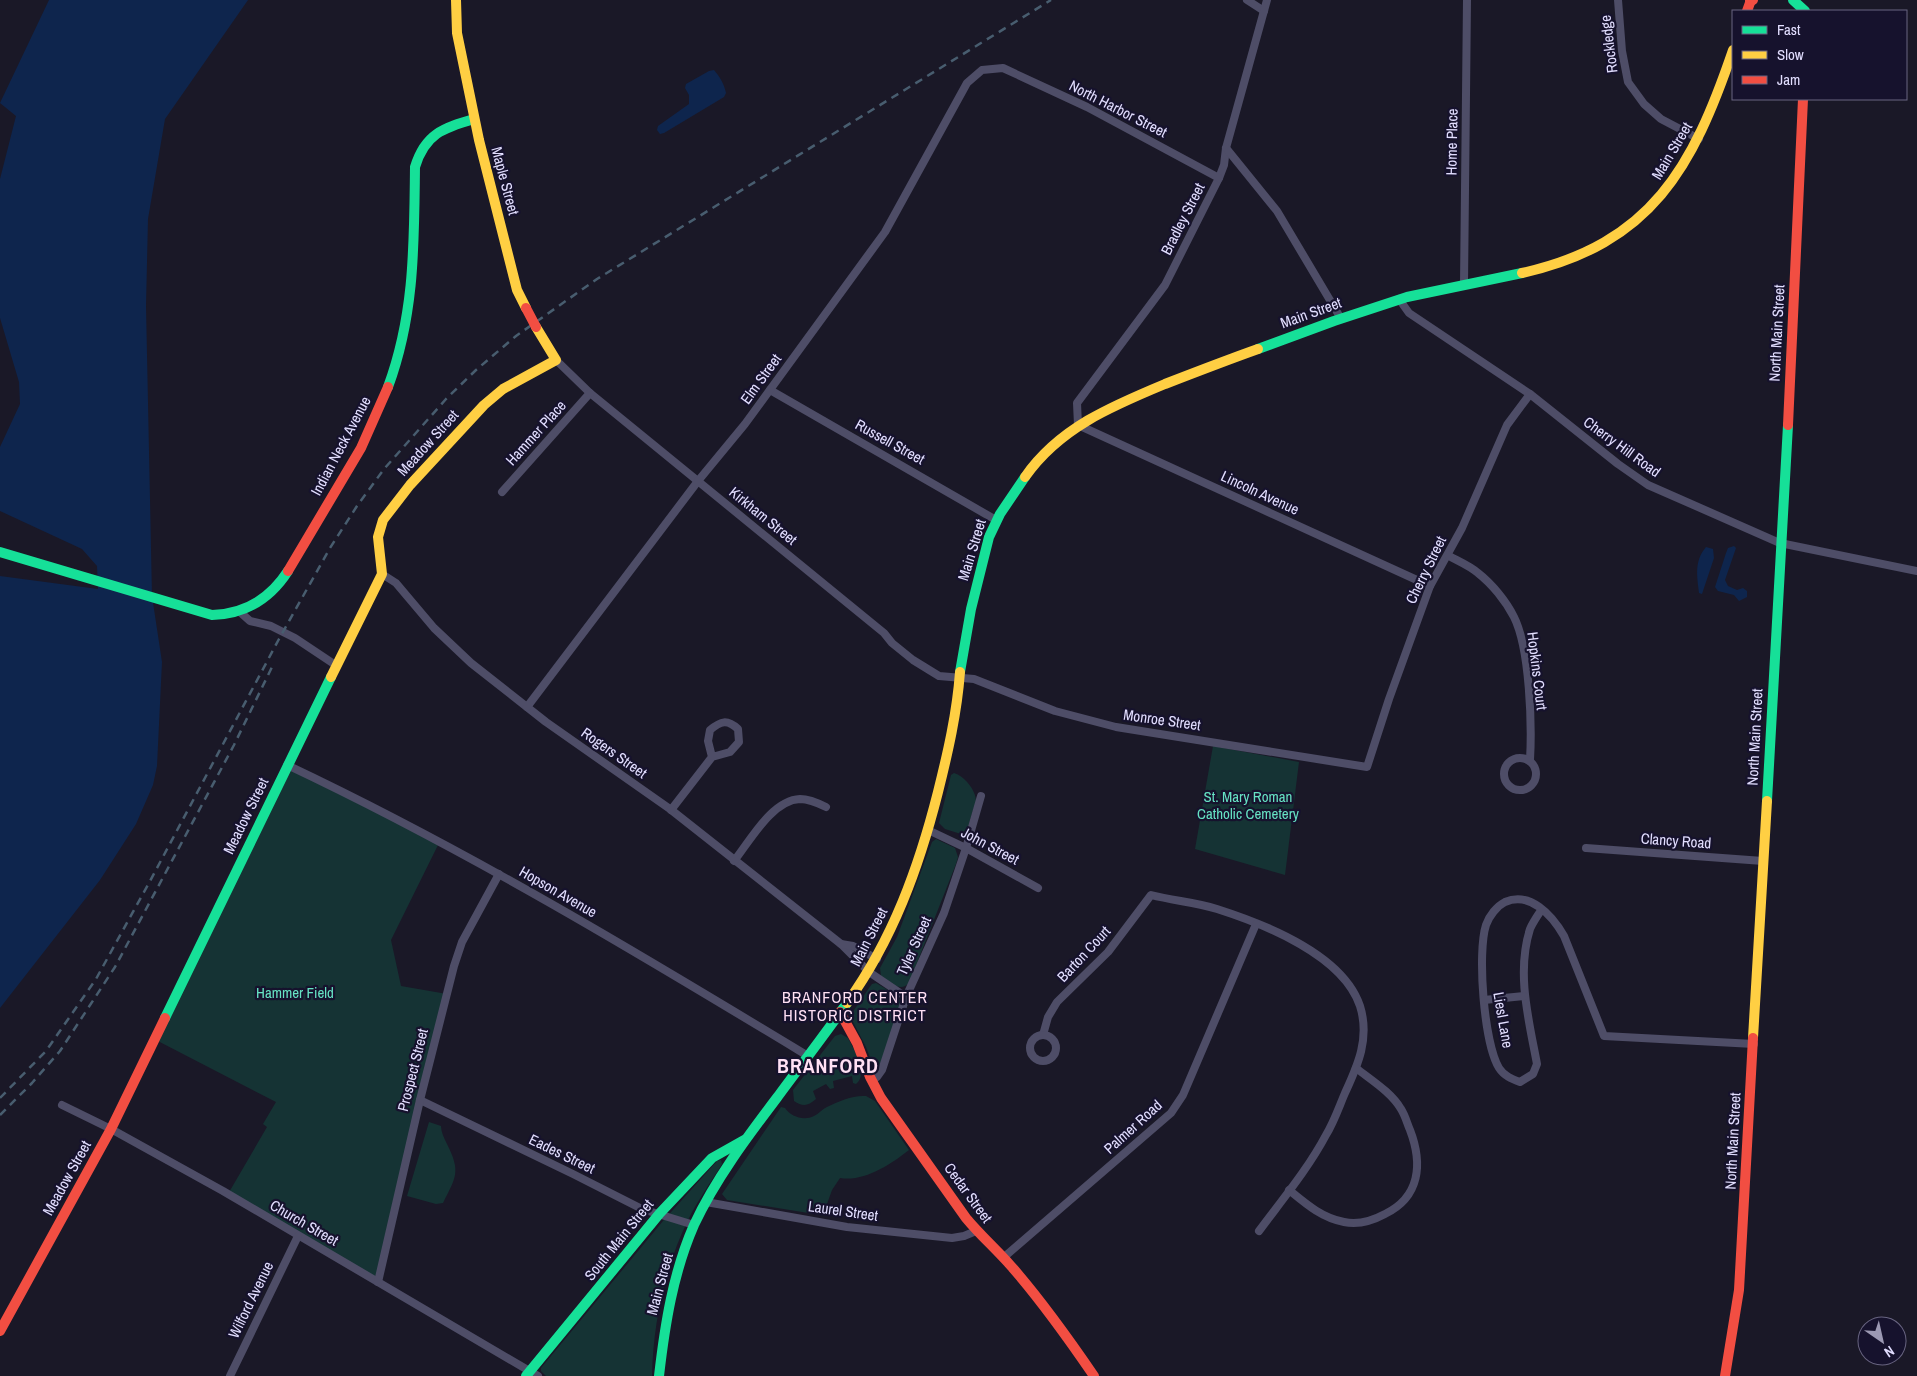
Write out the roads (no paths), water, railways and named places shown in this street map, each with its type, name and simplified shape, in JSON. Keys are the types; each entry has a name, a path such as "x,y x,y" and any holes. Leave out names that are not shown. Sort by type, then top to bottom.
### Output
{"main road":[{"name":"Maple Street","path":"456,0 457,33 474,118 518,290 536,327 556,360"},
{"path":"1793,0 1804,10"},
{"name":"Main Street","path":"659,1376 667,1310 677,1272 694,1225 706,1202 748,1138 869,972 877,959 897,914 928,830 955,714 968,625 979,576 996,520 1034,464 1078,425 1108,408 1154,388 1340,318 1399,299 1523,273 1570,259 1618,236 1646,212 1673,183 1700,139 1732,53"},
{"name":"North Main Street","path":"1725,1376 1739,1290 1790,387 1803,100"},
{"name":"Indian Neck Avenue","path":"0,552 212,615 240,612 268,595 284,576 358,454 387,392 397,362 410,308 413,284 415,168 419,154 434,134 474,118"},
{"name":"Meadow Street","path":"0,1331 111,1129 287,765 382,574 379,556 379,529 394,504 484,405 503,390 556,360"},
{"name":"Cedar Street","path":"840,1012 857,1043 881,1098 976,1231 1003,1258 1057,1322 1094,1376"},
{"name":"South Main Street","path":"532,1374 660,1213 712,1158 748,1138"}],"street":[{"path":"1247,0 1264,11"},
{"name":"Bradley Street","path":"1078,425 1077,403 1165,285 1220,178 1226,148 1267,0"},
{"name":"Home Place","path":"1464,284 1467,0"},
{"name":"Rockledge","path":"1618,0 1622,51 1628,82 1644,104 1661,119 1700,139"},
{"name":"North Harbor Street","path":"1002,68 1088,107 1220,178"},
{"name":"Elm Street","path":"527,706 698,481 770,390 885,232 967,83 982,70 1002,68"},
{"path":"1226,148 1277,211 1340,318"},
{"name":"Cherry Hill Road","path":"1399,299 1409,313 1530,394 1618,464 1648,485 1780,543 1917,571"},
{"name":"Kirkham Street","path":"556,360 590,393 884,633 913,660 939,676 959,679"},
{"name":"Russell Street","path":"770,390 996,520"},
{"name":"Hammer Place","path":"502,492 590,393"},
{"name":"Cherry Street","path":"1367,767 1389,699 1430,586 1449,556 1507,425 1530,394"},
{"name":"Lincoln Avenue","path":"1078,425 1430,586"},
{"name":"Hopkins Court","path":"1449,556 1478,572 1502,598 1514,617 1521,635 1528,688 1530,760 1536,771 1534,783 1523,790 1511,787 1504,777 1507,765 1517,758 1530,760"},
{"name":"Rogers Street","path":"382,574 396,583 434,628 471,663 546,722 671,810 841,944 869,972 906,997"},
{"path":"240,612 250,621 271,626 295,638 337,666"},
{"name":"Monroe Street","path":"959,679 974,679 1055,711 1116,727 1367,767"},
{"path":"671,810 712,757 730,752 739,742 738,729 727,721 721,722 710,730 708,740 712,757"},
{"name":"Hopson Avenue","path":"287,765 365,803 499,874 808,1056"},
{"name":"Tyler Street","path":"872,1081 882,1070 906,997 944,913 981,796"},
{"path":"734,861 769,815 780,806 800,799 809,800 826,807"},
{"name":"John Street","path":"928,830 966,848 1038,888"},
{"name":"Clancy Road","path":"1586,848 1763,861"},
{"name":"Prospect Street","path":"378,1282 420,1100 454,966 462,942 499,874"},
{"name":"Barton Court","path":"1044,1035 1048,1017 1058,1002 1108,952 1151,895 1170,900 1193,902 1256,924"},
{"name":"Liesl Lane","path":"1542,909 1530,928 1526,954 1524,996 1537,1064 1533,1074 1520,1082 1508,1078 1499,1068 1490,1041 1484,1000 1482,966 1486,925 1498,906 1514,898 1528,900 1542,909 1556,921 1564,936 1604,1036 1754,1044"},
{"path":"1256,924 1292,940 1339,973 1352,990 1359,1006 1363,1024 1362,1053 1326,1135 1259,1231"},
{"name":"Palmer Road","path":"1003,1258 1174,1109 1183,1095 1256,924"},
{"name":"Rogers Street","path":"841,944 853,946 877,959"},
{"path":"1484,1000 1524,996"},
{"path":"1289,1190 1310,1208 1324,1216 1345,1222 1364,1222 1379,1217 1398,1206 1412,1188 1418,1171 1416,1150 1402,1110 1384,1090 1356,1068"},
{"name":"Eades Street","path":"420,1100 642,1209 694,1225"},
{"name":"Church Street","path":"62,1105 111,1129 298,1236 532,1374"},
{"name":"Laurel Street","path":"706,1202 871,1230 952,1238 976,1231"},
{"name":"Wilford Avenue","path":"230,1376 298,1236"}],"water":[{"path":"49,0 248,0 165,119 148,219 146,306 152,596 162,662 157,766 153,785 136,824 100,880 0,1008 0,576 98,589 97,566 82,549 0,511 0,447 20,404 19,382 0,318 0,179 16,116 0,103"},
{"path":"714,70 724,87 726,93 724,97 660,134 657,130 658,126 689,104 689,95 685,88 686,84"},
{"path":"1734,546 1736,548 1725,580 1728,586 1737,590 1743,588 1747,591 1747,597 1739,601 1734,595 1718,591 1715,587 1728,548"},
{"path":"1706,547 1713,549 1714,558 1702,594 1699,593 1697,569 1702,552"}],"railway":[{"path":"0,1098 46,1051 96,979 330,548 384,469 446,399 516,336 597,279 1051,0"},
{"path":"0,1115 60,1051 115,967 234,745 272,667"}],"district":[{"name":"BRANFORD CENTER HISTORIC DISTRICT","path":"855,1006"},
{"name":"BRANFORD","path":"828,1066"}],"park label":[{"name":"St. Mary Roman Catholic Cemetery","path":"1248,806"},
{"name":"Hammer Field","path":"295,993"}]}
